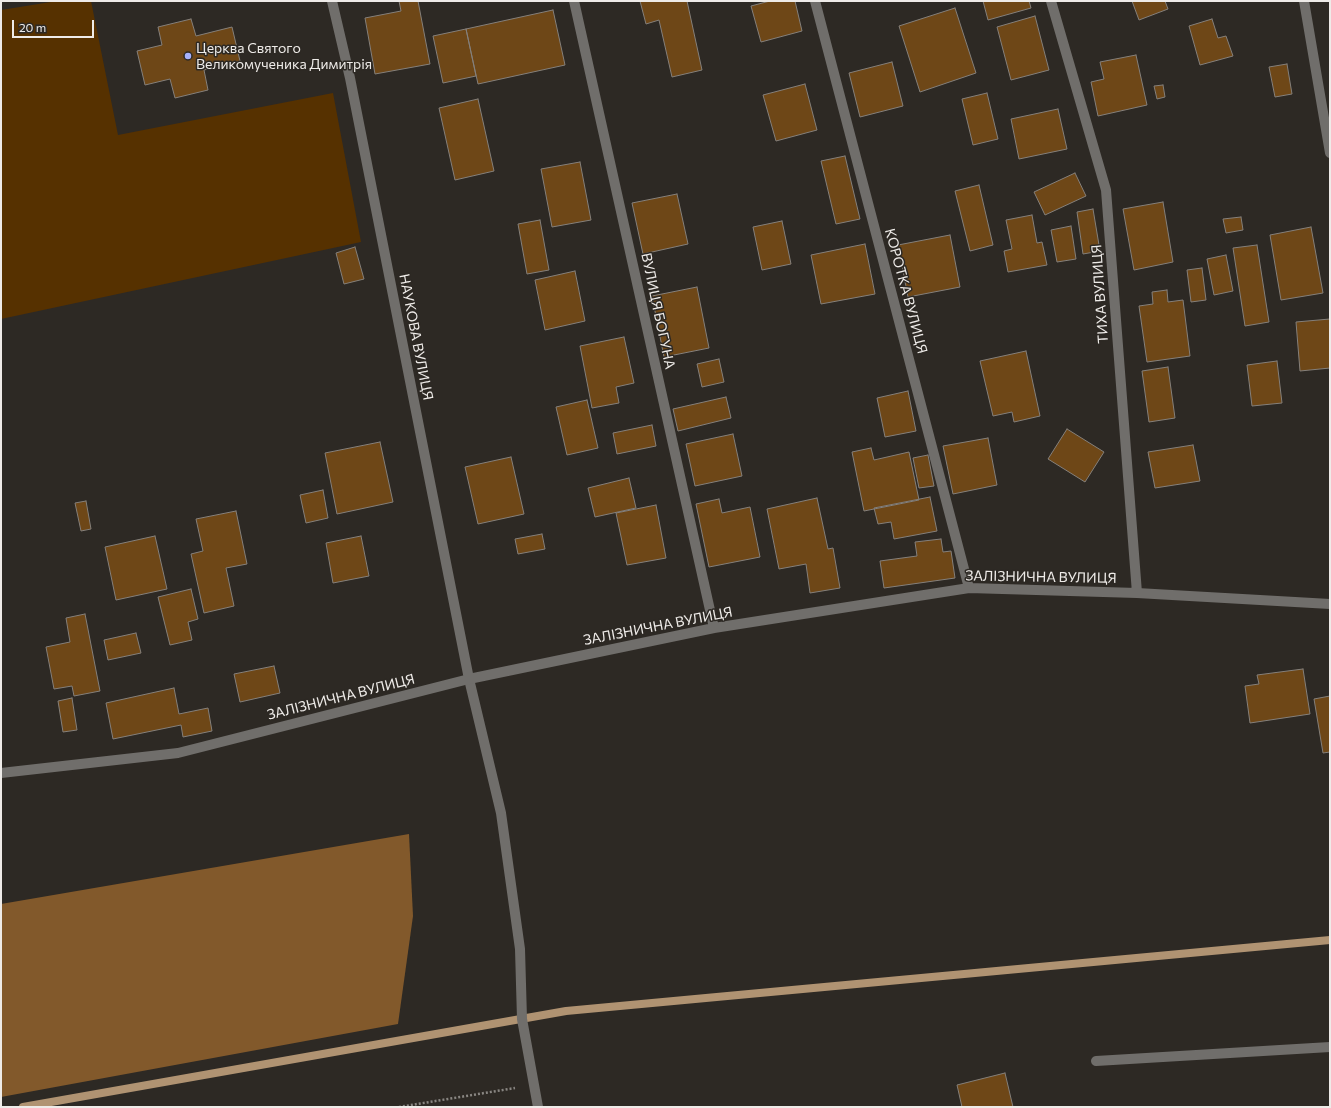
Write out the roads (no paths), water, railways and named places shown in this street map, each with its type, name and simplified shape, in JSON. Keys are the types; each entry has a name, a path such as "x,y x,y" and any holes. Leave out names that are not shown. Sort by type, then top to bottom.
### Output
{"street":[{"name":"НАУКОВА ВУЛИЦЯ","path":"332,1 352,86 470,679 501,813 520,949 522,1019 538,1107"},
{"name":"ВУЛИЦЯ БОГУНА","path":"574,1 714,628"},
{"name":"КОРОТКА ВУЛИЦЯ","path":"815,1 969,588"},
{"name":"ТИХА ВУЛИЦЯ","path":"1051,1 1106,190 1137,593"},
{"path":"1304,1 1330,153"},
{"name":"ЗАЛІЗНИЧНА ВУЛИЦЯ","path":"1,773 178,753 470,679 714,628 969,588 1137,593 1330,604"},
{"path":"1096,1061 1330,1047"}],"waterway":[{"path":"23,1107 566,1011 1330,940"}],"place":[{"name":"Церква Святого Великомученика Димитрія","path":"188,56"}]}
